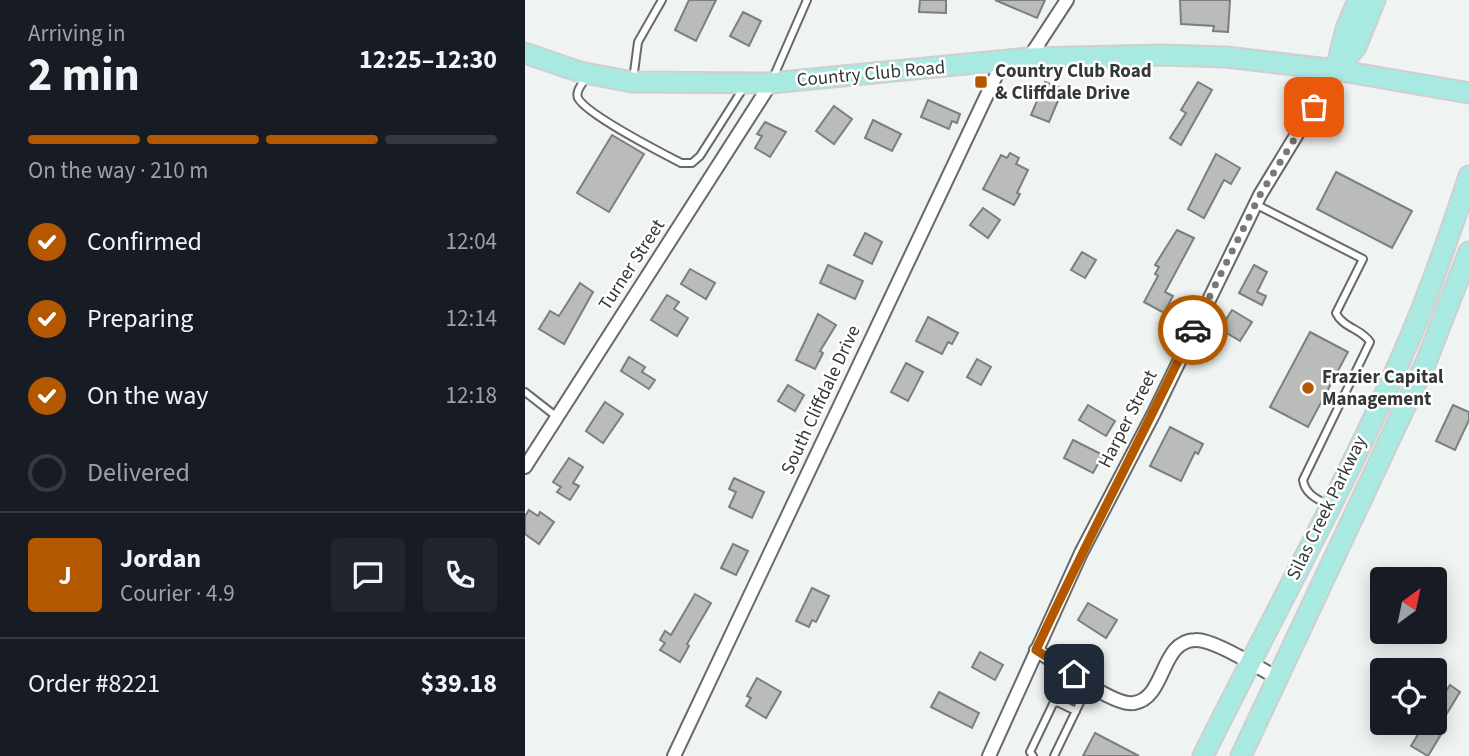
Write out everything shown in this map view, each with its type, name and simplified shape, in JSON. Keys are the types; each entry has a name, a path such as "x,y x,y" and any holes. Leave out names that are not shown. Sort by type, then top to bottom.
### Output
{"main road":[{"path":"1336,70 1346,29 1358,0"},
{"path":"1336,70 1356,47 1375,0"},
{"name":"Country Club Road","path":"525,53 589,73 632,82 747,83 771,83 1029,58 1163,55 1213,57 1336,70 1466,93"},
{"name":"Silas Creek Parkway","path":"1203,756 1402,357 1435,276 1469,176"},
{"name":"Silas Creek Parkway","path":"1241,756 1426,362 1467,265"}],"street":[{"path":"1029,58 1067,0"},
{"name":"South Cliffdale Drive","path":"674,756 1003,61"},
{"name":"Harper Street","path":"989,756 1081,553 1154,413 1255,204 1336,70"},
{"name":"Turner Street","path":"525,467 771,83"},
{"path":"1036,650 1126,704 1138,703 1147,697 1171,654 1192,640 1205,641 1220,647 1278,678"}],"lane":[{"path":"632,82 638,42 662,0"},
{"path":"771,83 807,0"},
{"path":"589,73 578,92 579,99 600,117 681,163 692,163 700,156 747,83"},
{"path":"1255,204 1363,259 1336,313 1340,321 1367,337 1370,342 1303,480 1304,487 1313,496 1330,506"},
{"path":"525,392 557,417"},
{"path":"1054,756 1089,684"},
{"path":"1033,756 1030,752 1053,704 1057,702 1076,710"}],"building":[{"path":"689,0 716,0 696,41 675,30"},
{"path":"920,0 946,0 946,13 919,12"},
{"path":"995,0 1045,0 1037,18"},
{"path":"1180,0 1230,0 1228,32 1213,31 1214,26 1181,24"},
{"path":"743,12 761,21 749,46 730,36"},
{"path":"1045,82 1063,89 1049,122 1031,115"},
{"path":"1198,82 1212,90 1181,145 1170,138 1186,113 1181,110"},
{"path":"928,100 960,114 957,123 952,121 949,129 921,117"},
{"path":"834,106 852,119 834,144 816,131"},
{"path":"873,120 901,134 892,151 865,138"},
{"path":"765,122 786,132 770,157 755,148 762,136 757,134"},
{"path":"612,135 644,154 609,212 577,193"},
{"path":"1010,153 1019,158 1016,164 1028,170 1014,205 983,189 1001,155 1007,158"},
{"path":"1216,154 1240,168 1231,184 1224,180 1204,218 1188,209"},
{"path":"1336,172 1412,211 1392,248 1317,209"},
{"path":"983,208 1000,220 988,238 970,225"},
{"path":"1177,230 1194,238 1165,292 1173,296 1164,313 1144,302 1158,276 1155,274 1159,267 1155,265"},
{"path":"865,233 882,242 872,264 854,255"},
{"path":"1082,252 1096,260 1085,278 1071,270"},
{"path":"828,265 863,281 855,299 820,283"},
{"path":"1254,265 1267,272 1257,292 1266,296 1262,305 1239,293"},
{"path":"690,269 715,283 706,299 681,284"},
{"path":"580,283 593,292 564,344 539,329 550,311 559,316"},
{"path":"667,295 679,302 674,309 688,318 677,336 651,320"},
{"path":"1232,310 1252,322 1240,341 1220,329"},
{"path":"818,314 836,325 820,351 823,353 815,369 796,360"},
{"path":"928,317 958,333 952,344 948,342 942,354 916,341"},
{"path":"1310,332 1348,352 1308,427 1270,407"},
{"path":"629,357 645,367 642,372 655,380 649,389 621,371"},
{"path":"977,359 991,367 981,385 967,377"},
{"path":"906,363 923,372 908,401 891,392"},
{"path":"788,385 804,395 795,411 778,401"},
{"path":"605,402 623,414 603,443 586,431"},
{"path":"1088,405 1115,421 1106,436 1079,420"},
{"path":"1453,405 1469,412 1469,420 1455,450 1436,441"},
{"path":"1170,427 1203,444 1198,454 1195,452 1181,481 1150,466"},
{"path":"1073,440 1103,455 1093,473 1064,458"},
{"path":"569,458 583,467 573,483 579,486 570,500 557,492 561,487 553,482"},
{"path":"734,478 764,492 752,518 729,507 736,492 729,489"},
{"path":"529,510 538,516 540,512 554,522 539,544 525,534 525,516"},
{"path":"733,544 748,551 736,575 721,568"},
{"path":"812,588 829,596 816,622 812,620 809,627 796,621"},
{"path":"695,594 711,603 687,644 689,646 680,662 660,650 665,643 660,640 665,631 671,635"},
{"path":"1088,603 1117,620 1106,638 1078,620"},
{"path":"980,652 1003,665 995,680 972,667"},
{"path":"757,678 781,692 766,718 746,706 751,698 747,696"},
{"path":"1450,685 1460,692 1447,713 1447,690"},
{"path":"939,692 979,713 972,728 931,707"},
{"path":"1095,733 1139,756 1083,756"},
{"path":"1418,735 1441,735 1428,756 1411,746"}],"way so far":[{"path":"1193,330 1260,195 1314,107"}],"place":[{"name":"Country Club Road & Cliffdale Drive","path":"981,82"},
{"name":"Frazier Capital Management","path":"1308,388"}],"route":[{"path":"1074,674 1036,650 1081,553 1154,413 1193,330"}]}
